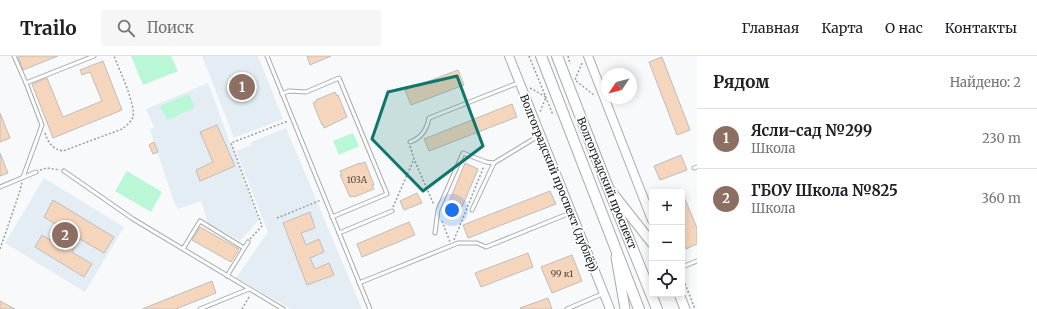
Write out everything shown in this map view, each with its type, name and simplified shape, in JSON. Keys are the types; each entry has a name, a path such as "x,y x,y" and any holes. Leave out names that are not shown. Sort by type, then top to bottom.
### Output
{"main road":[{"name":"Волгоградский проспект","path":"541,56 640,309"},
{"name":"Волгоградский проспект","path":"557,56 607,185 658,309"},
{"path":"607,185 649,239"},
{"path":"612,238 625,309"},
{"path":"680,297 685,309"}],"street":[{"name":"Волгоградский проспект (дублёр)","path":"509,56 610,309"},
{"path":"586,57 649,213"}],"lane":[{"path":"14,56 42,125 23,178"},
{"path":"26,83 94,56"},
{"path":"268,56 292,119 370,309"},
{"path":"282,94 289,91 306,92 339,78 387,194 332,217"},
{"path":"410,142 415,140 427,128 429,118 520,83"},
{"path":"472,210 494,163 540,135"},
{"path":"434,233 438,210 463,153 486,162 494,163"},
{"path":"64,171 132,219 283,309"},
{"path":"0,187 36,172"},
{"path":"339,233 392,211"},
{"path":"359,283 451,245 458,243 477,243 486,246 571,212"},
{"path":"183,249 200,221 244,248"},
{"path":"227,276 248,242"},
{"path":"685,266 697,261"},
{"path":"200,309 251,290"},
{"path":"567,309 604,293"}],"path":[{"path":"42,125 50,145 56,150 63,151 122,129 129,124 133,117 133,107 114,56"},
{"path":"529,56 553,115"},
{"path":"586,57 575,80 600,99"},
{"path":"529,88 546,97"},
{"path":"539,113 546,97"},
{"path":"248,242 262,226 231,143 292,119"},
{"path":"410,142 414,159 434,205 438,210 451,245"},
{"path":"392,211 414,159"},
{"path":"451,245 486,162"},
{"path":"36,172 47,168 64,171"},
{"path":"0,249 23,178"},
{"path":"277,218 324,198"},
{"path":"685,284 694,309"},
{"path":"242,309 251,290"}],"highlighted area":[{"path":"457,76 483,146 423,191 372,139 388,92"}],"shaded area":[{"path":"202,56 258,56 283,119 234,138"},
{"path":"208,83 259,220 240,241 208,223 201,201 178,209 174,202 150,130 154,127 146,109"},
{"path":"286,128 362,309 291,309 236,278 268,232 236,151 252,145 251,142"},
{"path":"44,178 124,227 85,292 5,243"}],"green space":[{"path":"131,56 171,56 178,71 143,85"},
{"path":"189,94 195,108 167,120 160,106"},
{"path":"353,133 359,146 339,155 333,141"},
{"path":"127,171 162,192 151,212 115,191"}],"building":[{"path":"58,56 23,70 18,57"},
{"path":"307,56 331,56 310,65"},
{"path":"662,57 690,130 677,135 649,62"},
{"path":"103,61 122,110 53,138 32,84 47,78 63,117 102,101 90,72 82,75 80,70"},
{"path":"458,70 464,85 411,105 405,90"},
{"path":"335,92 337,96 338,95 347,117 324,128 313,103 317,101 316,100"},
{"path":"512,104 517,117 429,151 424,139"},
{"path":"0,113 10,138 0,142"},
{"path":"217,125 235,166 200,181 196,170 213,162 200,132"},
{"path":"154,142 158,152 153,154 149,145"},
{"path":"0,153 8,173 0,176"},
{"path":"681,155 687,170 660,180 654,166"},
{"path":"365,162 374,185 372,185 374,189 354,197 350,197 340,175 342,175 340,171"},
{"path":"465,163 478,169 462,207 449,202"},
{"path":"550,191 556,204 468,238 463,225"},
{"path":"417,193 422,203 404,210 400,201"},
{"path":"685,199 697,228 697,244 686,249"},
{"path":"53,200 114,237 104,253 80,239 72,252 92,264 84,277 35,247 42,235 62,247 71,234 44,217"},
{"path":"310,212 315,228 301,233 306,245 319,239 324,252 310,258 315,269 329,263 334,275 307,285 283,223"},
{"path":"409,222 415,235 362,257 357,244"},
{"path":"200,227 239,249 231,262 192,240"},
{"path":"528,253 533,267 481,287 475,273"},
{"path":"572,255 582,281 552,293 541,267"},
{"path":"212,281 216,293 176,309 142,309"},
{"path":"548,298 552,309 520,308"},
{"path":"0,301 15,309 0,309"}],"place":[{"name":"Ясли-сад №299","path":"242,87"},
{"name":"ГБОУ Школа №825","path":"65,235"}]}
